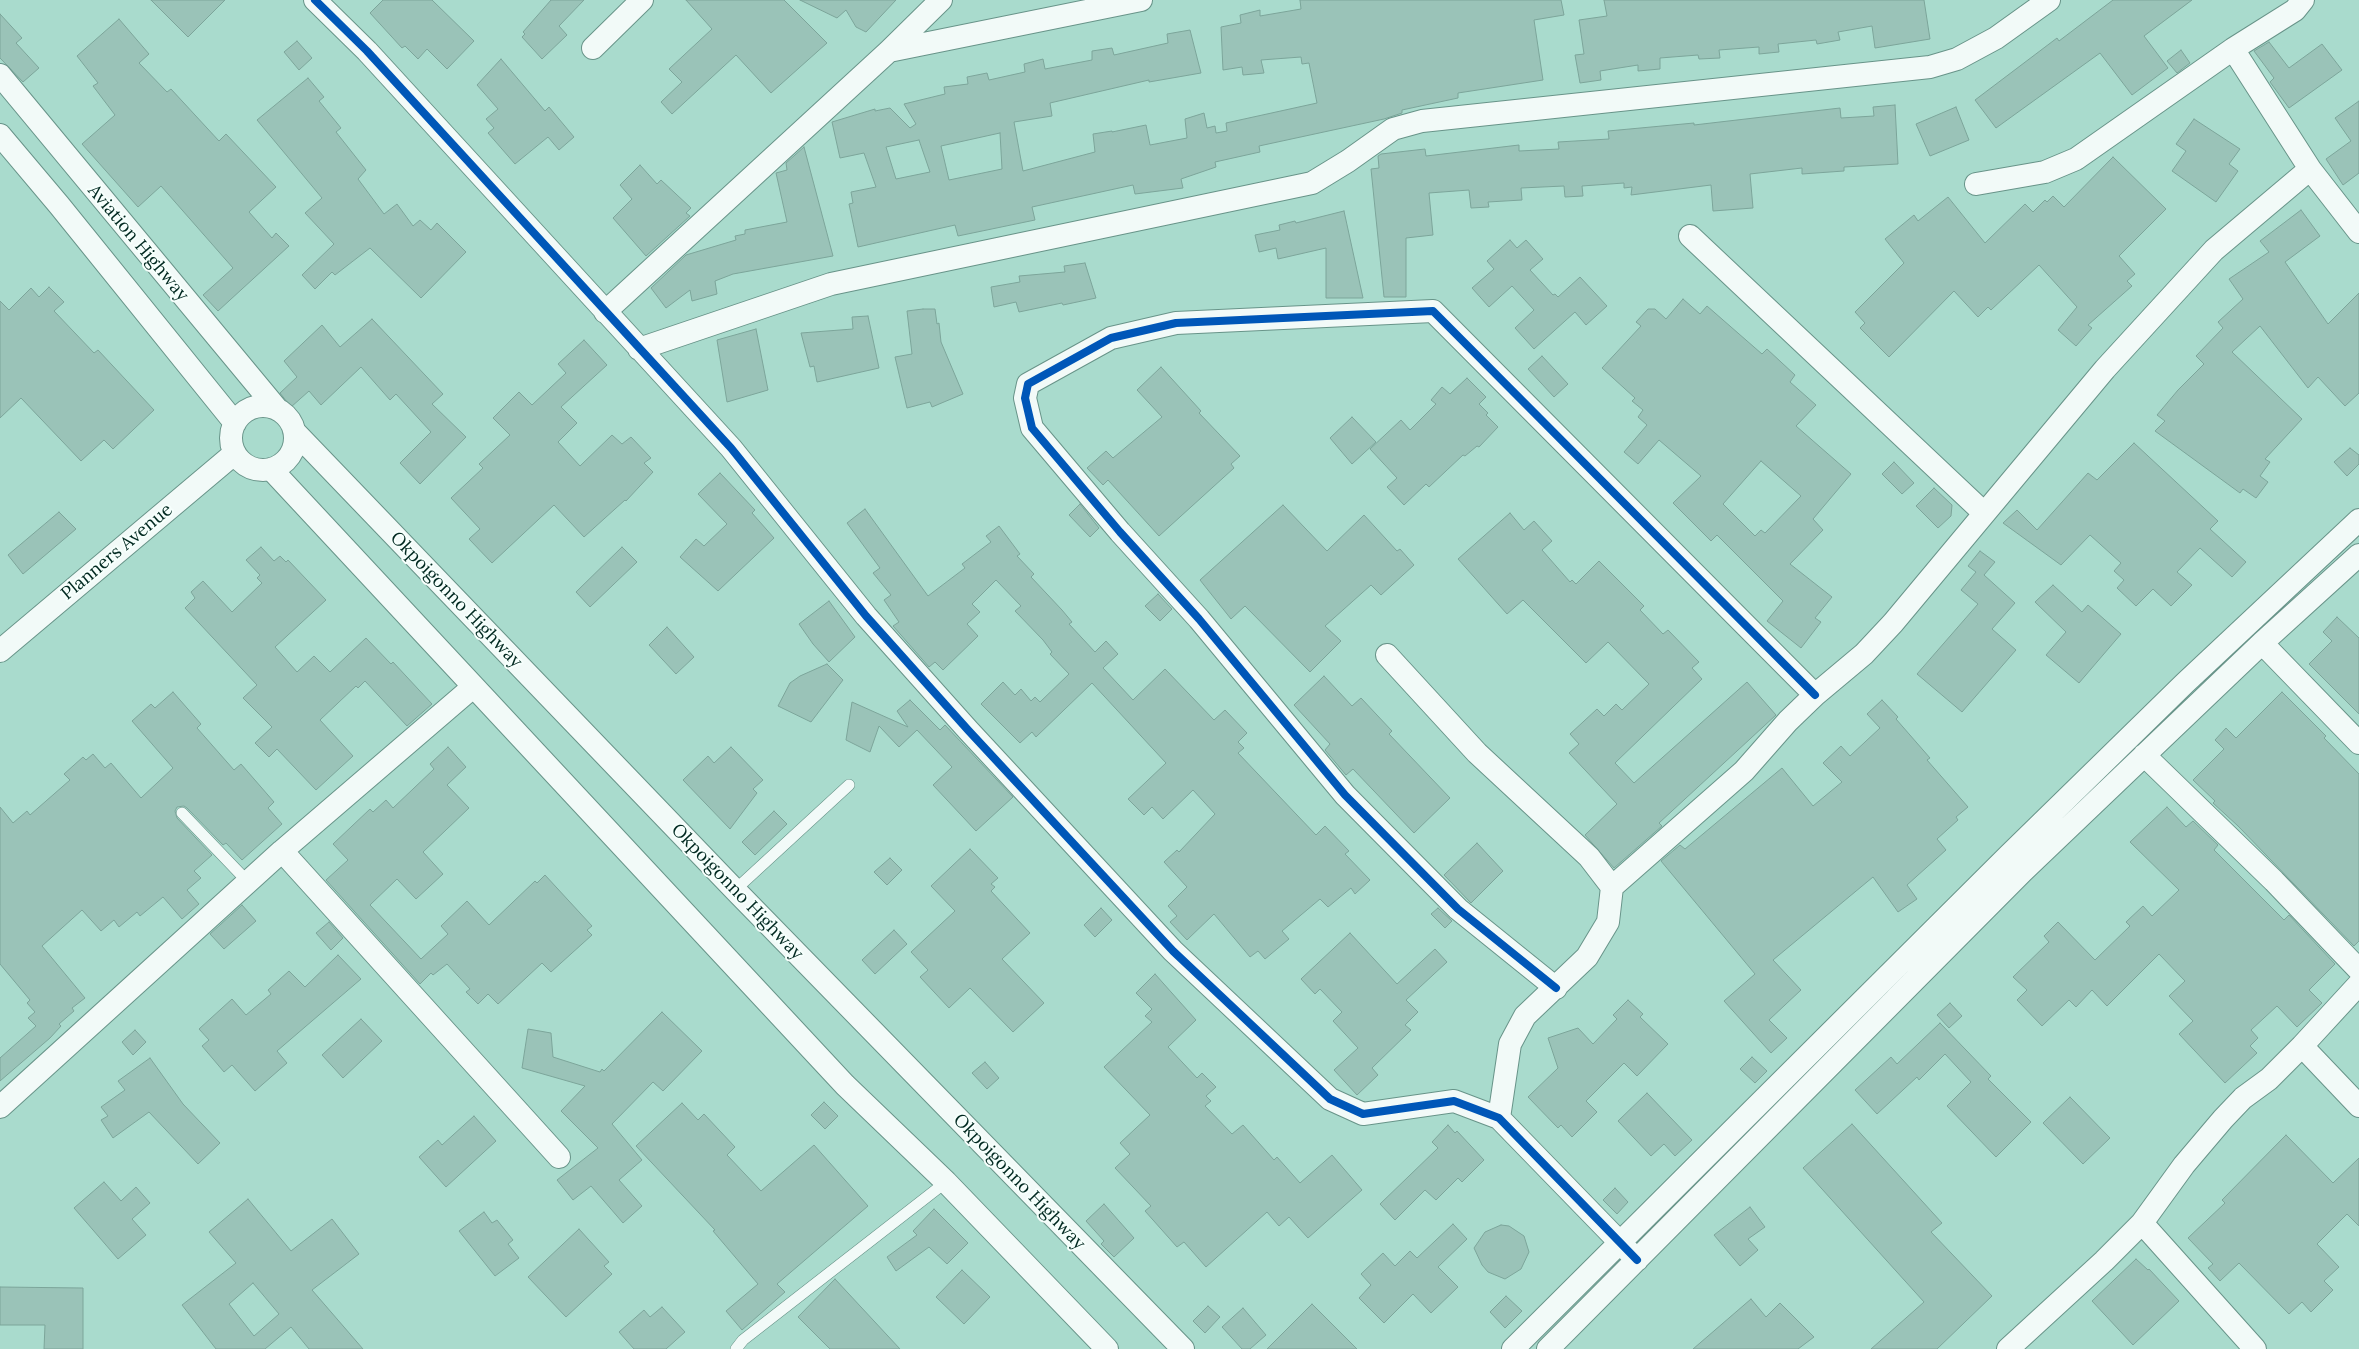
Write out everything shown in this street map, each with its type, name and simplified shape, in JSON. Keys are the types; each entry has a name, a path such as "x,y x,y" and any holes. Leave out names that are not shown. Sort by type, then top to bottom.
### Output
{"street":[{"path":"315,0 367,51 731,448 866,616 968,730 1173,951 1330,1099 1363,1114 1454,1101 1499,1118 1637,1260"},
{"path":"593,48 642,0"},
{"path":"605,312 889,51 941,0"},
{"path":"889,51 1141,0"},
{"path":"639,349 831,284 1312,183 1348,162 1393,129 1422,121 1930,67 1957,59 1996,38 2049,0"},
{"path":"1976,184 2045,172 2076,159 2233,49 2295,10 2304,0"},
{"path":"2233,49 2310,168 2359,232"},
{"name":"Aviation Highway","path":"0,76 277,409"},
{"name":"Aviation Highway","path":"0,136 59,204 235,423"},
{"path":"1499,1118 1510,1044 1524,1016 1587,957 1608,922 1612,887 1744,771 1788,721 1815,695 1864,654 1893,623 2105,369 2214,250 2310,168"},
{"path":"1690,236 1984,513"},
{"path":"1556,988 1458,908 1345,796 1199,619 1120,532 1032,428 1025,398 1028,384 1111,338 1176,323 1433,311 1815,695"},
{"path":"258,407 277,409 291,422 294,431 292,450 287,459 271,469 260,470 250,467 241,461 235,453 232,438 235,423 241,415 258,407"},
{"name":"Okpoigonno Highway","path":"294,431 735,890 1183,1349"},
{"name":"Planners Avenue","path":"0,651 235,453"},
{"path":"271,469 845,1085 946,1182 1107,1349"},
{"path":"1514,1349 1618,1242 2008,855 2192,677 2359,520"},
{"path":"1548,1349 2023,871 2262,643 2359,555"},
{"path":"2262,643 2359,743"},
{"path":"1387,654 1477,753 1589,857 1612,887"},
{"path":"0,1108 282,851 474,687"},
{"path":"2144,755 2274,881 2359,970"},
{"path":"282,851 559,1157"},
{"path":"2008,1349 2104,1262 2142,1223 2184,1165 2223,1119 2244,1098 2269,1079 2359,984"},
{"path":"2302,1046 2359,1106"},
{"path":"2142,1223 2255,1349"}],"lane":[{"path":"735,890 849,785"},
{"path":"182,814 248,882"},
{"path":"736,1349 743,1340 946,1182"}],"building":[{"path":"151,0 225,0 188,37"},
{"path":"383,0 432,0 474,41 447,69 427,49 418,59 405,46 402,48 370,13"},
{"path":"551,0 584,0 559,26 567,35 542,59 522,37 525,34 523,32"},
{"path":"686,0 784,0 827,43 771,93 736,55 672,114 661,102 682,82 669,69 712,29"},
{"path":"800,0 896,0 866,32 856,27 846,10 837,18"},
{"path":"1300,0 1561,0 1564,15 1534,20 1543,80 1458,93 1458,98 1402,110 1402,113 1384,119 1259,146 1260,152 1215,162 1216,167 1181,179 1183,188 1135,194 1133,185 1032,207 1035,220 958,236 955,225 858,247 849,204 853,203 851,192 876,187 864,153 840,158 832,122 875,109 875,111 890,108 910,128 916,124 904,104 945,94 944,87 968,84 967,77 987,73 989,80 1025,72 1024,64 1043,59 1045,69 1092,60 1092,51 1112,48 1114,55 1168,43 1167,34 1190,30 1201,73 1149,82 1149,80 1050,103 1052,116 1014,122 1023,171 1095,152 1093,134 1146,125 1150,145 1187,138 1185,119 1204,113 1207,128 1215,126 1216,133 1227,131 1226,123 1317,103 1309,63 1302,64 1301,57 1261,60 1264,73 1243,75 1242,67 1223,70 1221,27 1241,23 1240,15 1260,10 1260,16 1301,9","holes":["1000,133 1002,169 949,180 941,146","919,140 930,172 896,179 886,147"]},
{"path":"1604,0 1924,0 1930,39 1875,48 1872,26 1838,32 1840,40 1817,44 1816,40 1778,44 1779,52 1759,54 1759,47 1719,50 1720,58 1699,59 1698,55 1660,58 1660,69 1638,71 1638,65 1600,71 1601,80 1580,83 1575,55 1584,54 1579,20 1607,16"},
{"path":"2113,0 2192,0 2144,36 2168,68 2132,95 2100,53 1996,128 1975,100 2057,38 2059,41"},
{"path":"0,14 22,38 16,43 39,68 23,82 0,58"},
{"path":"119,19 149,54 139,63 167,92 171,89 219,141 226,134 276,187 249,212 272,238 276,233 289,246 218,311 203,295 233,268 161,186 138,207 82,144 115,115 93,86 98,83 77,56"},
{"path":"297,41 312,58 299,70 284,52"},
{"path":"2269,42 2289,68 2322,44 2342,70 2289,108 2270,82 2274,78 2254,51"},
{"path":"2181,50 2190,63 2177,73 2167,61"},
{"path":"501,59 545,111 549,107 574,137 559,150 548,137 515,164 488,133 494,128 486,119 498,109 477,85"},
{"path":"308,78 324,97 319,101 341,128 336,132 366,170 358,179 384,214 397,204 413,226 420,220 431,230 437,223 466,252 421,298 370,248 335,275 332,272 315,289 302,275 334,244 305,213 322,198 257,120"},
{"path":"2359,101 2359,173 2343,185 2326,159 2351,141 2335,118"},
{"path":"1895,105 1898,164 1844,167 1844,171 1802,174 1802,168 1750,174 1753,208 1713,211 1711,185 1631,195 1632,187 1624,188 1624,183 1582,186 1583,196 1565,197 1564,186 1521,188 1522,200 1488,202 1489,207 1471,208 1469,190 1429,193 1433,235 1406,238 1406,297 1384,297 1371,169 1379,168 1378,156 1381,154 1425,149 1426,156 1519,145 1519,151 1559,149 1558,142 1609,139 1608,131 1694,123 1694,125 1840,108 1841,118 1874,116 1873,107"},
{"path":"1956,107 1969,140 1930,156 1916,124"},
{"path":"2194,119 2240,149 2229,164 2238,171 2216,202 2172,171 2186,151 2176,144"},
{"path":"804,147 833,256 733,274 715,281 717,294 692,301 690,290 666,308 651,288 686,255 736,240 735,236 745,234 745,230 787,222 776,173 787,170 786,163"},
{"path":"2113,157 2166,209 2119,256 2135,274 2127,281 2132,286 2088,325 2092,328 2076,346 2058,330 2077,307 2039,265 1991,310 1988,307 1978,317 1954,291 1889,357 1860,328 1865,323 1855,312 1904,263 1885,239 1914,215 1918,221 1948,197 1985,243 2025,204 2033,212 2045,200 2047,202 2053,196 2064,207"},
{"path":"640,165 657,184 661,180 691,208 686,213 690,216 646,256 613,218 632,199 620,185"},
{"path":"2301,210 2320,236 2285,262 2328,324 2359,293 2359,393 2345,406 2318,377 2308,388 2260,326 2232,352 2302,419 2265,459 2270,462 2260,476 2268,482 2256,498 2243,489 2240,493 2155,431 2165,421 2157,415 2204,364 2196,356 2223,328 2218,322 2243,299 2229,279 2269,252 2260,241"},
{"path":"1344,211 1363,298 1326,298 1326,248 1278,259 1276,248 1259,252 1255,235 1280,230 1279,225 1295,221 1296,223"},
{"path":"1510,240 1517,248 1526,240 1543,259 1530,270 1553,295 1555,294 1558,297 1580,277 1607,306 1586,325 1575,312 1534,349 1515,328 1534,310 1512,286 1489,307 1472,288 1494,269 1487,261"},
{"path":"1085,263 1096,298 1019,312 1016,302 994,307 991,287 1020,282 1019,276 1065,272 1064,266"},
{"path":"49,287 64,302 54,311 94,353 98,350 154,410 113,449 104,440 81,461 21,398 0,418 0,301 9,310 31,288 39,297"},
{"path":"1683,299 1700,314 1707,306 1762,354 1767,349 1795,375 1790,382 1816,405 1796,426 1851,474 1813,519 1823,530 1790,564 1832,597 1815,618 1821,622 1801,648 1767,621 1783,601 1717,535 1711,541 1673,503 1701,476 1659,440 1638,464 1624,452 1647,425 1638,417 1643,410 1632,401 1635,398 1602,368 1641,326 1636,322 1648,309 1655,309 1666,319","holes":["1761,461 1801,496 1765,533 1761,530 1755,536 1723,504"]},
{"path":"935,309 941,342 963,394 932,407 930,402 907,408 895,357 912,354 907,311"},
{"path":"868,316 879,368 817,382 814,366 810,367 801,333 853,329 852,317"},
{"path":"372,319 443,394 432,404 466,437 420,484 400,463 431,432 396,394 390,400 361,367 321,405 309,391 291,407 280,393 297,377 284,361 322,325 340,347"},
{"path":"756,329 768,390 727,402 717,340"},
{"path":"584,340 607,365 561,407 577,423 558,442 580,466 612,435 622,444 631,437 651,458 644,463 653,472 626,501 584,537 554,505 492,563 469,539 480,529 451,498 483,468 479,464 510,435 493,418 519,392 532,405 566,373 558,364"},
{"path":"1542,356 1568,384 1554,397 1528,369"},
{"path":"1161,367 1201,411 1199,413 1240,456 1231,464 1234,468 1159,536 1108,480 1103,485 1087,468 1106,451 1113,458 1162,417 1137,390"},
{"path":"1467,378 1486,397 1479,404 1488,413 1486,415 1498,427 1479,447 1477,446 1465,456 1463,455 1429,487 1426,484 1404,505 1387,487 1397,478 1370,449 1401,420 1410,430 1436,404 1431,400 1442,387 1450,394"},
{"path":"1352,417 1376,442 1352,464 1330,438"},
{"path":"2134,443 2218,521 2210,529 2246,562 2232,577 2200,548 2177,572 2192,585 2171,606 2153,589 2136,606 2117,588 2124,580 2114,571 2121,563 2090,535 2061,565 2003,523 2017,510 2037,530 2088,473 2097,480"},
{"path":"2350,448 2359,455 2359,464 2347,476 2334,462"},
{"path":"1894,462 1914,483 1902,494 1882,474"},
{"path":"720,473 755,510 752,513 774,538 718,591 680,557 696,539 704,546 727,524 698,494"},
{"path":"1934,488 1952,505 1951,516 1938,528 1916,506"},
{"path":"1080,504 1099,528 1090,537 1069,515"},
{"path":"1283,505 1327,551 1364,515 1397,551 1400,549 1414,565 1381,595 1371,585 1325,626 1341,641 1310,672 1245,606 1231,619 1200,580"},
{"path":"865,509 928,596 965,568 962,564 991,542 986,536 999,526 1020,554 1017,556 1034,574 1031,577 1062,610 1072,622 1069,624 1095,652 1106,641 1118,654 1103,668 1133,700 1165,669 1214,720 1225,710 1247,733 1238,742 1244,748 1238,753 1316,835 1325,826 1349,851 1345,854 1370,880 1355,894 1351,888 1328,907 1320,899 1282,931 1289,939 1265,959 1258,951 1250,957 1214,914 1187,940 1170,922 1177,916 1168,906 1187,887 1164,862 1177,850 1179,852 1215,814 1193,790 1163,819 1152,807 1144,815 1128,799 1166,763 1092,683 1036,737 1032,732 1020,743 981,704 1003,682 1015,695 1021,689 1031,701 1035,697 1040,702 1069,674 1050,654 1052,652 1043,640 1015,611 1021,606 996,580 972,604 980,612 967,624 978,636 943,670 935,662 929,667 893,626 899,622 884,600 891,595 873,573 880,568 847,523"},
{"path":"59,512 76,529 23,574 8,555"},
{"path":"1510,513 1524,530 1534,521 1552,541 1542,550 1570,582 1572,580 1576,584 1599,561 1644,606 1640,610 1663,634 1668,630 1699,662 1692,668 1702,679 1615,763 1634,783 1747,682 1776,715 1659,823 1662,826 1614,868 1585,835 1617,804 1569,753 1579,744 1570,734 1597,709 1604,716 1616,704 1622,710 1649,684 1608,642 1586,663 1523,600 1507,614 1458,559"},
{"path":"261,547 274,561 280,556 286,562 288,560 326,600 275,647 297,672 314,656 330,672 366,638 391,664 393,662 432,704 407,726 365,681 358,688 356,686 320,720 353,756 316,790 277,749 269,757 255,743 272,727 243,698 257,685 185,608 195,598 191,592 203,581 232,612 262,583 257,578 260,575 246,560"},
{"path":"622,547 637,562 590,607 576,592"},
{"path":"1980,551 1995,562 1984,575 2015,603 1992,629 2016,650 1962,712 1917,674 1978,604 1961,590 1976,572 1968,566"},
{"path":"2053,585 2082,612 2088,605 2121,634 2079,683 2046,655 2066,632 2035,602"},
{"path":"1158,594 1172,609 1160,621 1145,606"},
{"path":"829,601 855,637 829,662 799,624"},
{"path":"2337,617 2359,638 2359,714 2309,664 2332,641 2323,632"},
{"path":"667,627 694,657 676,674 649,645"},
{"path":"827,664 843,680 811,722 778,706 790,683 800,676"},
{"path":"1324,676 1352,706 1361,698 1392,731 1389,734 1450,798 1414,833 1353,769 1346,775 1325,750 1330,744 1294,705"},
{"path":"173,692 201,724 197,728 234,770 241,764 274,802 268,808 282,824 242,860 226,843 223,845 187,808 184,806 177,807 175,811 177,818 212,855 194,871 201,878 187,890 199,904 182,919 163,897 140,916 137,912 119,927 114,920 101,931 82,910 42,946 85,998 72,1008 74,1011 59,1024 61,1026 50,1038 0,1081 0,1058 36,1026 28,1018 35,1012 27,1003 30,1000 0,964 0,807 13,823 27,811 30,815 70,780 64,774 83,757 86,760 93,754 105,768 111,763 141,798 173,768 132,721 151,704 155,708"},
{"path":"2282,692 2326,736 2324,738 2359,774 2359,941 2354,946 2238,826 2213,803 2215,801 2193,780 2224,749 2215,740 2226,728 2236,738"},
{"path":"910,700 940,730 945,725 1013,797 976,831 933,785 952,767 917,730 899,747 879,726 870,752 846,740 852,702 908,727 897,711"},
{"path":"1882,700 1930,758 1927,760 1968,807 1956,817 1958,820 1937,839 1946,850 1907,885 1917,899 1898,912 1873,877 1773,960 1801,990 1769,1020 1787,1038 1771,1053 1724,1001 1755,974 1661,861 1680,845 1685,849 1782,768 1813,806 1842,782 1823,763 1841,746 1850,756 1880,728 1867,714"},
{"path":"448,747 466,767 447,785 469,808 423,852 443,874 416,899 397,879 370,905 421,959 448,934 441,926 467,901 489,925 535,881 537,883 545,875 592,926 587,930 592,935 551,972 542,963 498,1004 488,994 478,1004 466,992 470,989 447,964 433,975 431,973 420,984 326,880 348,860 333,844 370,809 373,812 386,800 393,808 434,769 430,764"},
{"path":"731,747 763,780 753,789 757,793 730,829 683,780 708,756 714,763"},
{"path":"2167,807 2186,827 2193,821 2218,845 2214,850 2284,920 2289,915 2335,964 2309,990 2322,1003 2297,1027 2277,1006 2251,1030 2258,1038 2250,1046 2257,1053 2225,1083 2179,1034 2193,1021 2169,996 2185,981 2159,954 2107,1006 2092,990 2076,1007 2069,1000 2042,1026 2017,1000 2027,990 2013,977 2049,942 2044,936 2058,922 2095,960 2130,926 2126,922 2143,906 2152,916 2179,890 2130,842"},
{"path":"774,811 787,824 755,855 742,842"},
{"path":"1477,843 1503,871 1471,903 1444,875"},
{"path":"970,849 998,878 991,884 995,887 991,891 1030,933 1002,959 1044,1003 1013,1032 970,988 949,1008 920,977 928,970 911,952 955,911 931,886"},
{"path":"890,858 902,870 887,885 874,872"},
{"path":"242,905 256,921 224,949 210,934"},
{"path":"1101,908 1112,920 1095,937 1084,925"},
{"path":"1438,908 1452,921 1445,928 1431,914"},
{"path":"329,922 343,938 331,950 316,933"},
{"path":"894,930 907,944 875,974 862,960"},
{"path":"1350,933 1397,984 1435,949 1447,962 1406,1000 1418,1012 1405,1025 1411,1030 1372,1068 1378,1075 1357,1095 1334,1070 1358,1048 1333,1021 1342,1012 1320,989 1315,994 1301,979"},
{"path":"338,955 361,979 277,1051 287,1063 255,1091 232,1065 224,1072 202,1046 209,1040 199,1029 232,999 246,1015 271,994 268,990 289,971 305,987"},
{"path":"1155,974 1196,1020 1168,1047 1197,1078 1202,1073 1216,1087 1206,1096 1211,1101 1205,1106 1232,1134 1243,1125 1274,1160 1277,1157 1300,1183 1332,1155 1362,1190 1308,1238 1289,1217 1279,1226 1267,1212 1206,1267 1184,1242 1177,1247 1145,1211 1151,1206 1115,1168 1130,1154 1120,1143 1150,1115 1104,1067 1152,1022 1145,1016 1152,1009 1136,993"},
{"path":"1628,1000 1643,1014 1640,1017 1668,1044 1637,1076 1624,1063 1586,1101 1597,1112 1572,1137 1561,1125 1558,1128 1528,1097 1558,1068 1548,1038 1578,1028 1593,1044 1617,1019 1613,1015"},
{"path":"1950,1003 1962,1016 1949,1028 1937,1015"},
{"path":"662,1012 702,1051 663,1091 653,1082 612,1124 642,1160 619,1180 642,1206 623,1223 591,1186 573,1200 557,1180 598,1148 561,1111 585,1086 522,1068 528,1029 551,1033 553,1057 600,1072 602,1069 604,1071"},
{"path":"361,1019 382,1041 343,1078 322,1055"},
{"path":"1940,1023 1991,1076 1988,1079 2031,1122 1996,1157 1947,1106 1971,1082 1945,1054 1919,1080 1917,1077 1877,1114 1855,1090 1891,1057 1897,1064"},
{"path":"135,1030 146,1042 133,1055 122,1042"},
{"path":"1752,1057 1767,1071 1755,1083 1740,1069"},
{"path":"150,1058 183,1104 220,1143 198,1164 149,1112 113,1138 101,1120 108,1116 101,1107 125,1090 118,1081"},
{"path":"985,1062 999,1078 987,1089 972,1073"},
{"path":"1647,1093 1692,1140 1675,1156 1664,1144 1651,1156 1618,1121"},
{"path":"2070,1097 2110,1138 2083,1164 2043,1123"},
{"path":"824,1102 838,1116 825,1129 811,1115"},
{"path":"682,1103 698,1120 704,1114 735,1147 727,1155 761,1191 814,1145 868,1206 777,1284 785,1292 742,1330 726,1311 758,1284 713,1231 715,1230 636,1146"},
{"path":"474,1116 496,1141 446,1187 419,1157 438,1140 442,1145"},
{"path":"1852,1124 1942,1223 1931,1232 1992,1296 1937,1349 1871,1349 1924,1302 1803,1168"},
{"path":"1448,1125 1455,1133 1457,1131 1484,1160 1462,1182 1458,1178 1436,1200 1425,1190 1395,1220 1380,1204 1438,1148 1432,1142"},
{"path":"2286,1135 2333,1183 2359,1158 2359,1226 2347,1214 2317,1244 2339,1267 2324,1281 2333,1290 2311,1312 2302,1302 2289,1314 2239,1263 2220,1281 2208,1268 2213,1264 2188,1238 2225,1203 2222,1200"},
{"path":"104,1182 121,1201 136,1187 150,1203 132,1219 146,1235 118,1259 74,1208"},
{"path":"1615,1188 1628,1202 1617,1214 1603,1200"},
{"path":"248,1199 291,1251 332,1219 359,1254 312,1290 363,1349 309,1349 291,1327 265,1349 216,1349 182,1305 236,1263 209,1232","holes":["253,1283 279,1314 254,1336 229,1304"]},
{"path":"1104,1204 1134,1238 1114,1257 1101,1244 1104,1241 1086,1221"},
{"path":"1750,1207 1765,1227 1748,1239 1758,1250 1740,1266 1714,1235"},
{"path":"934,1209 968,1243 947,1264 929,1247 896,1271 887,1257 917,1235 913,1231"},
{"path":"484,1212 492,1223 497,1220 513,1240 508,1244 519,1258 495,1276 459,1231"},
{"path":"1453,1224 1467,1239 1438,1267 1458,1287 1431,1313 1413,1294 1384,1323 1359,1298 1371,1285 1361,1274 1383,1253 1395,1266 1410,1251 1417,1258"},
{"path":"1501,1225 1509,1226 1524,1236 1529,1252 1521,1269 1505,1279 1488,1272 1482,1265 1474,1248 1485,1232"},
{"path":"579,1229 609,1262 604,1266 612,1274 566,1317 528,1277"},
{"path":"2136,1259 2149,1269 2179,1301 2133,1345 2092,1301"},
{"path":"962,1270 990,1297 964,1324 936,1297"},
{"path":"835,1279 900,1349 830,1349 798,1317"},
{"path":"0,1287 83,1288 83,1349 44,1349 45,1325 0,1325"},
{"path":"1506,1296 1522,1311 1505,1328 1490,1312"},
{"path":"1751,1299 1766,1317 1780,1303 1814,1337 1798,1349 1693,1349"},
{"path":"1312,1304 1357,1349 1267,1349"},
{"path":"1208,1306 1220,1317 1205,1333 1193,1321"},
{"path":"662,1307 685,1332 666,1349 634,1349 619,1332 644,1310 650,1317"},
{"path":"1243,1308 1266,1335 1250,1349 1242,1349 1222,1327"}],"cycle path":[{"path":"315,0 367,51 731,448 866,616 968,730 1173,951 1330,1099 1363,1114 1454,1101 1499,1118 1637,1260"},
{"path":"1556,988 1458,909 1345,795 1199,619 1120,532 1032,428 1025,398 1028,384 1111,338 1176,323 1433,311 1815,695"}]}
